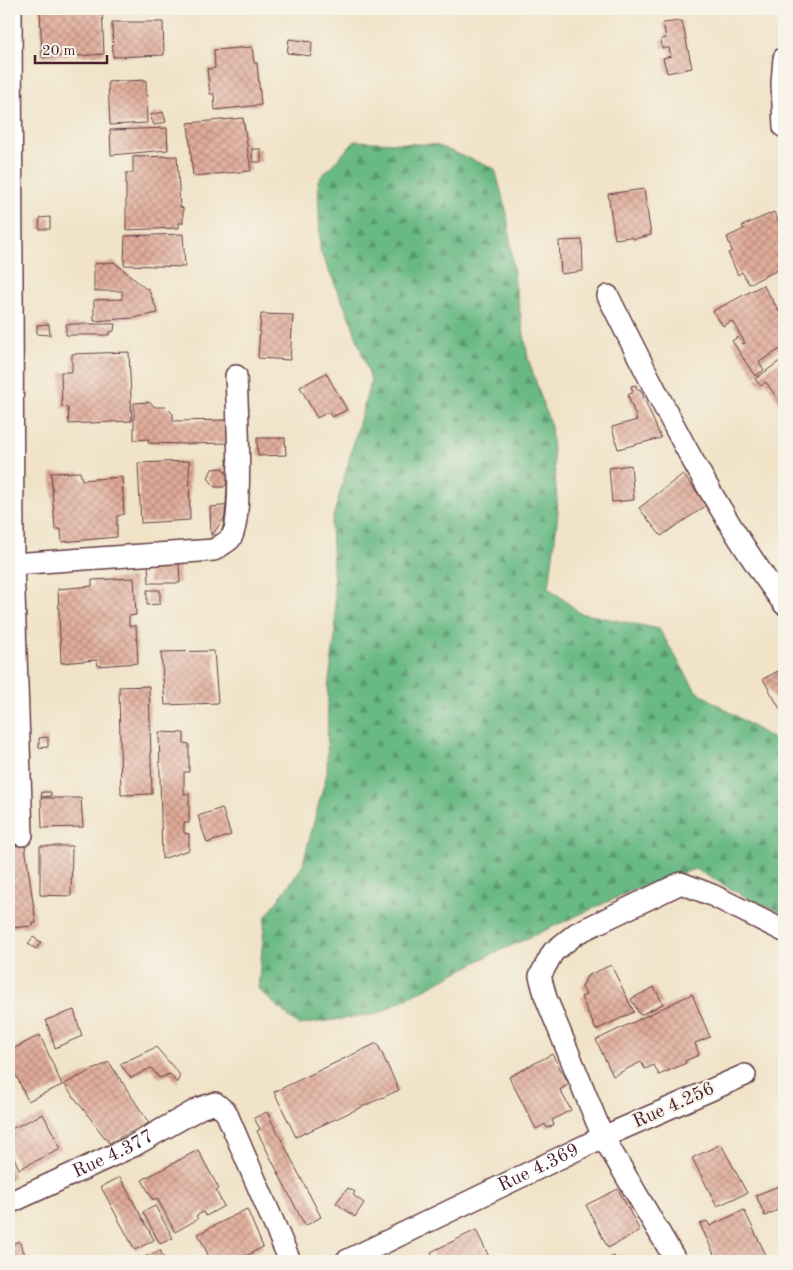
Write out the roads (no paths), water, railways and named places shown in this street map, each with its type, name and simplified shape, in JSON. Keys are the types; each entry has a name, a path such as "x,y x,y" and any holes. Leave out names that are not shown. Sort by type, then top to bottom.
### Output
{"street":[{"path":"11,9 11,557 22,835"},
{"path":"784,58 782,83 784,127"},
{"path":"608,296 687,452 762,574 784,604"},
{"path":"11,557 214,550 231,538 236,524 238,470 236,376"},
{"path":"603,1138 546,998 540,976 553,952 577,933 658,892 681,883 712,895 784,931"},
{"name":"Rue 4.256","path":"603,1138 744,1075"},
{"name":"Rue 4.377","path":"9,1203 133,1146 200,1108 215,1103 226,1112 290,1261"},
{"name":"Rue 4.369","path":"346,1261 603,1138 676,1261"}]}
